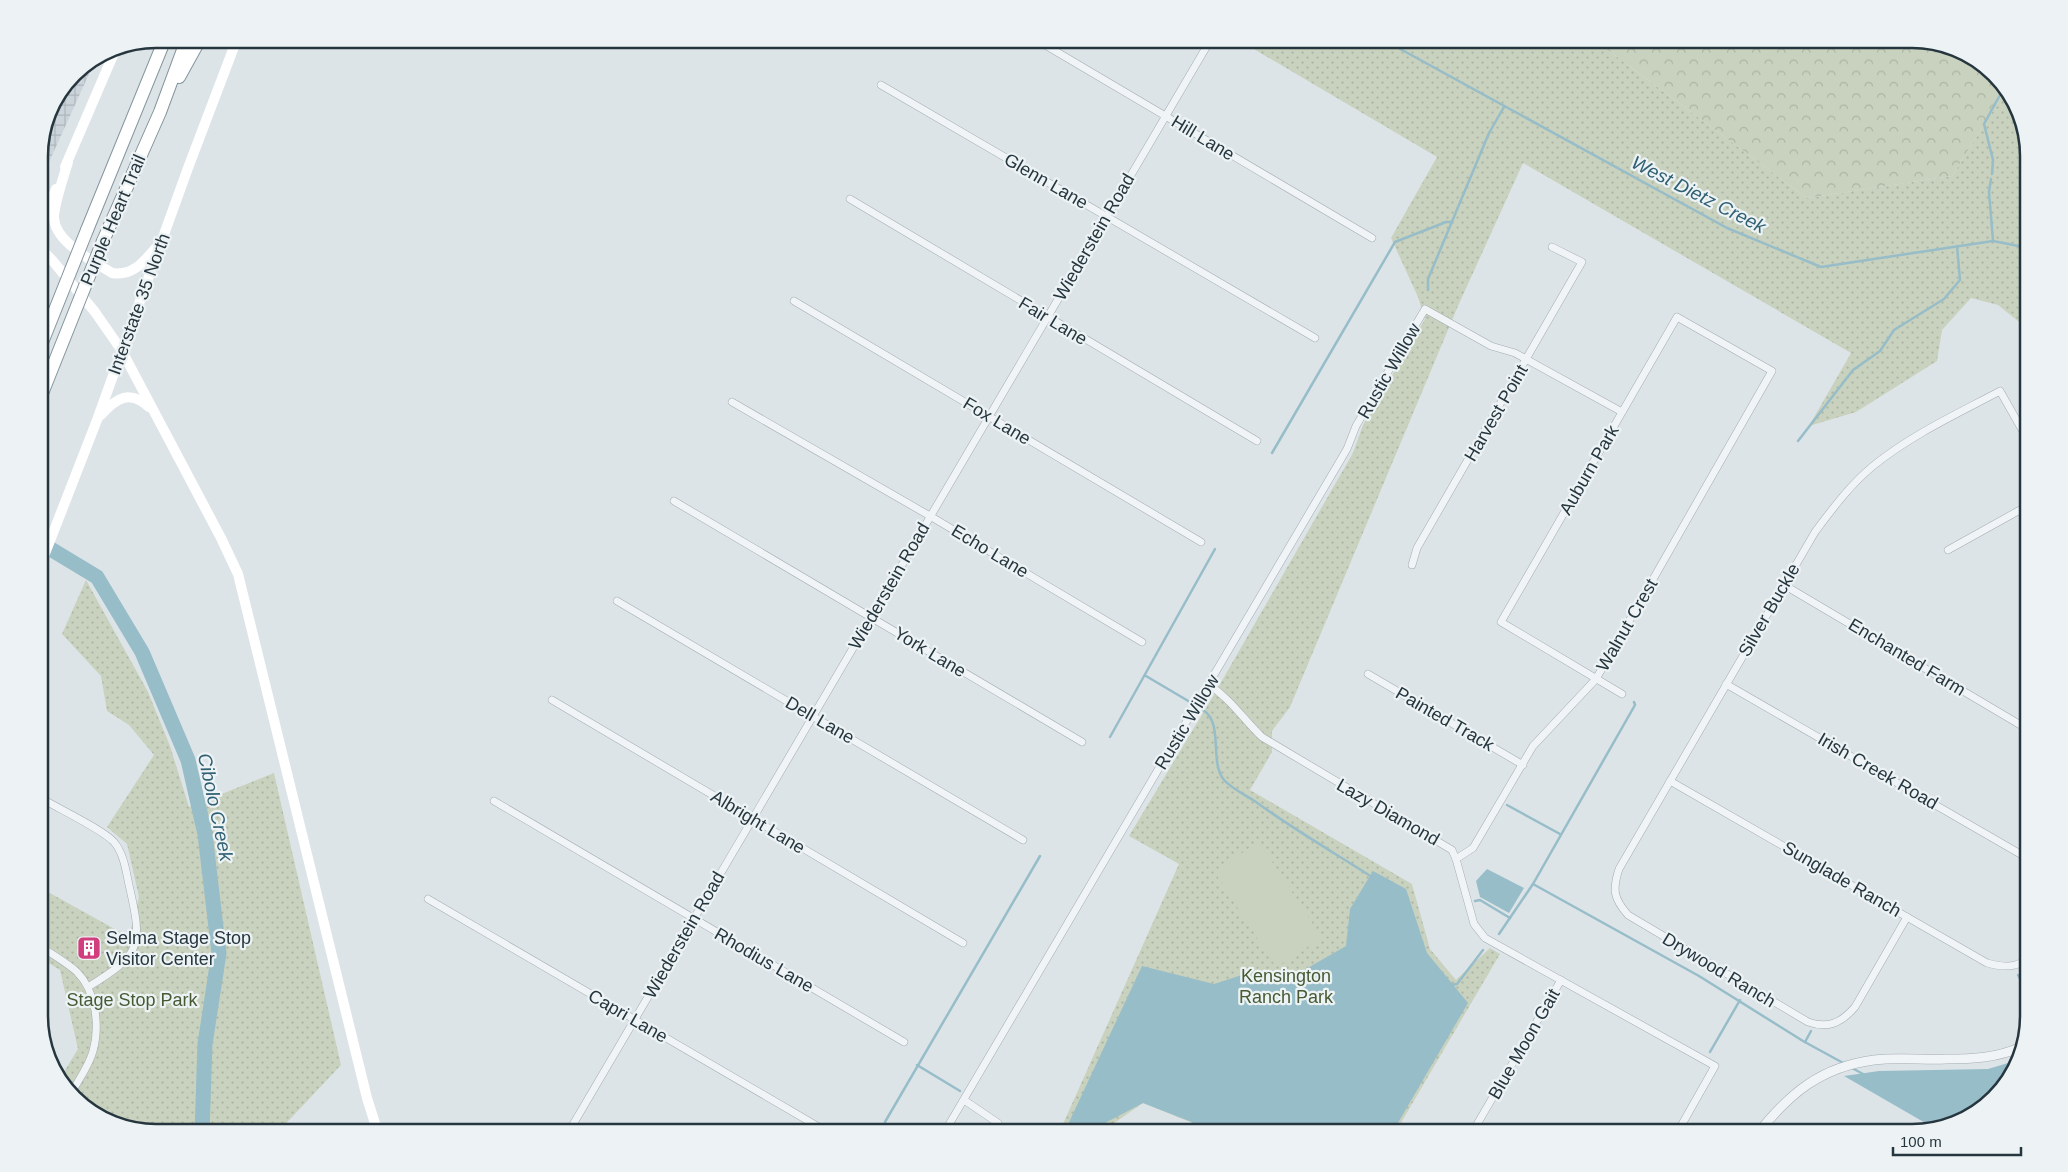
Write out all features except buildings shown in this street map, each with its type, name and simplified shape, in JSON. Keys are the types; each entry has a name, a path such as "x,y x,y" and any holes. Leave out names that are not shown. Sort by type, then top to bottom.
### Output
{"highway":[{"name":"Purple Heart Trail","path":"48,328 161,48"},
{"name":"Purple Heart Trail","path":"48,378 103,241 160,112 184,48"},
{"path":"160,112 195,48"}],"main road":[{"name":"Interstate 35 North","path":"48,546 98,420 122,350 235,48"},
{"path":"48,207 112,57"},
{"path":"68,162 54,216 57,230 64,240 112,274 121,275 133,271 164,238"},
{"path":"48,256 95,312 122,350 222,538 238,574 367,1098 375,1124"},
{"path":"98,420 119,399 129,397 140,399 155,412"}],"street":[{"name":"Hill Lane","path":"1050,48 1372,238"},
{"name":"Wiederstein Road","path":"573,1124 1206,48"},
{"name":"Glenn Lane","path":"881,85 1315,338"},
{"name":"Fair Lane","path":"850,199 1257,441"},
{"name":"Harvest Point","path":"1412,565 1417,548 1528,360 1582,262 1552,247"},
{"name":"Fox Lane","path":"794,301 1201,542"},
{"name":"Rustic Willow","path":"949,1124 1210,685 1342,457 1356,426 1425,309 1491,346 1515,353 1528,360"},
{"name":"Walnut Crest","path":"1456,858 1473,848 1533,746 1596,679 1772,371 1677,317"},
{"name":"Auburn Park","path":"1596,679 1502,622 1677,317"},
{"path":"1528,360 1622,412"},
{"name":"Silver Buckle","path":"1615,895 1614,883 1619,870 1784,585 1820,525 1842,496 1873,466 1916,436 2000,391 2020,426"},
{"name":"Echo Lane","path":"732,402 930,516 1142,642"},
{"name":"York Lane","path":"674,501 1082,742"},
{"path":"1948,550 2020,510"},
{"name":"Enchanted Farm","path":"1784,585 2020,725"},
{"name":"Dell Lane","path":"617,601 1023,840"},
{"name":"Painted Track","path":"1368,674 1523,764"},
{"path":"1596,679 1622,694"},
{"name":"Irish Creek Road","path":"1726,684 2020,853"},
{"name":"Lazy Diamond","path":"1210,685 1225,695 1247,723 1262,737 1452,850 1456,858 1474,924 1496,944 1715,1066 1682,1124"},
{"name":"Albright Lane","path":"552,700 963,943"},
{"name":"Sunglade Ranch","path":"1670,781 1987,963 2004,968 2020,963"},
{"name":"Rhodius Lane","path":"494,801 904,1042"},
{"path":"48,802 106,835 120,851 125,865 138,928 136,940 127,961 88,988"},
{"name":"Drywood Ranch","path":"1615,895 1620,906 1628,915 1808,1022 1822,1026 1834,1024 1846,1017 1855,1007 1907,917"},
{"name":"Capri Lane","path":"428,899 813,1124"},
{"path":"48,952 78,973 88,988 95,1006 96,1025 93,1051 74,1087"},
{"name":"Blue Moon Gait","path":"1477,1124 1561,980"},
{"path":"1766,1124 1778,1109 1800,1089 1833,1071 1874,1060 1983,1058 2016,1049"},
{"path":"964,1100 998,1123"}],"shaded area":[{"path":"92,68 48,164 48,148 53,121 66,95 74,84"}],"green space":[{"name":"Kensington Ranch Park","path":"1252,48 1605,48 1807,198 1952,176 2002,96 2015,121 2020,148 2020,323 1998,305 1971,298 1942,330 1937,361 1856,412 1809,426 1851,353 1523,163 1458,306 1290,707 1272,731 1272,752 1250,790 1412,884 1430,949 1456,980 1490,948 1500,954 1400,1124 1195,1124 1143,1103 1113,1124 1063,1124 1179,864 1129,836 1212,698 1353,453 1363,425 1425,319 1418,297 1391,238 1437,157"},
{"path":"1605,48 1927,48 1941,51 1967,62 1984,74 2002,96 1952,176 1807,198"},
{"name":"Stage Stop Park","path":"86,580 148,692 170,746 189,807 274,773 341,1065 285,1124 141,1124 127,1121 101,1110 90,1102 79,1093 63,1073 78,1049 60,970 48,963 48,892 129,937 139,897 127,844 107,827 154,755 129,725 107,711 101,676 62,634"},
{"path":"1259,842 1322,938 1276,967 1214,871"}],"water":[{"path":"1487,869 1524,888 1509,913 1480,897 1476,881"},
{"path":"1373,871 1406,889 1427,953 1468,1003 1397,1124 1197,1124 1143,1103 1104,1124 1068,1124 1142,966 1214,984 1242,975 1278,985 1346,946 1350,909"},
{"path":"2010,1062 1998,1082 1978,1102 1954,1116 1927,1124 1844,1076 1879,1071 1988,1069"}],"waterway":[{"name":"West Dietz Creek","path":"1398,48 1727,228 1821,267 1993,241 2020,246"},
{"path":"1992,174 1993,160 1984,124 2001,93"},
{"path":"1428,290 1428,279 1489,133 1504,107"},
{"path":"1991,179 1989,192 1993,241"},
{"path":"1272,453 1395,242 1446,222 1452,222"},
{"path":"1798,441 1853,370 1880,351 1894,330 1944,299 1960,280 1957,246"},
{"name":"Cibolo Creek","path":"48,547 97,577 142,652 188,760 205,834 219,953 205,1044 202,1124"},
{"path":"1110,737 1215,549"},
{"path":"1146,676 1190,702"},
{"path":"1533,884 1635,705 1634,702"},
{"path":"1203,710 1213,724 1217,763 1227,783 1372,877"},
{"path":"1507,805 1560,834"},
{"path":"885,1122 1040,856"},
{"path":"1499,934 1533,884 1699,976 1803,1041 1845,1064"},
{"path":"1475,901 1480,900 1510,918"},
{"path":"1451,985 1457,984 1483,950"},
{"path":"2018,975 2020,979"},
{"path":"1710,1052 1740,1000"},
{"path":"1805,1042 1811,1031"},
{"path":"917,1065 960,1091"},
{"path":"1850,1067 1865,1075"}],"place":[{"name":"Selma Stage Stop Visitor Center","path":"89,948"}]}
